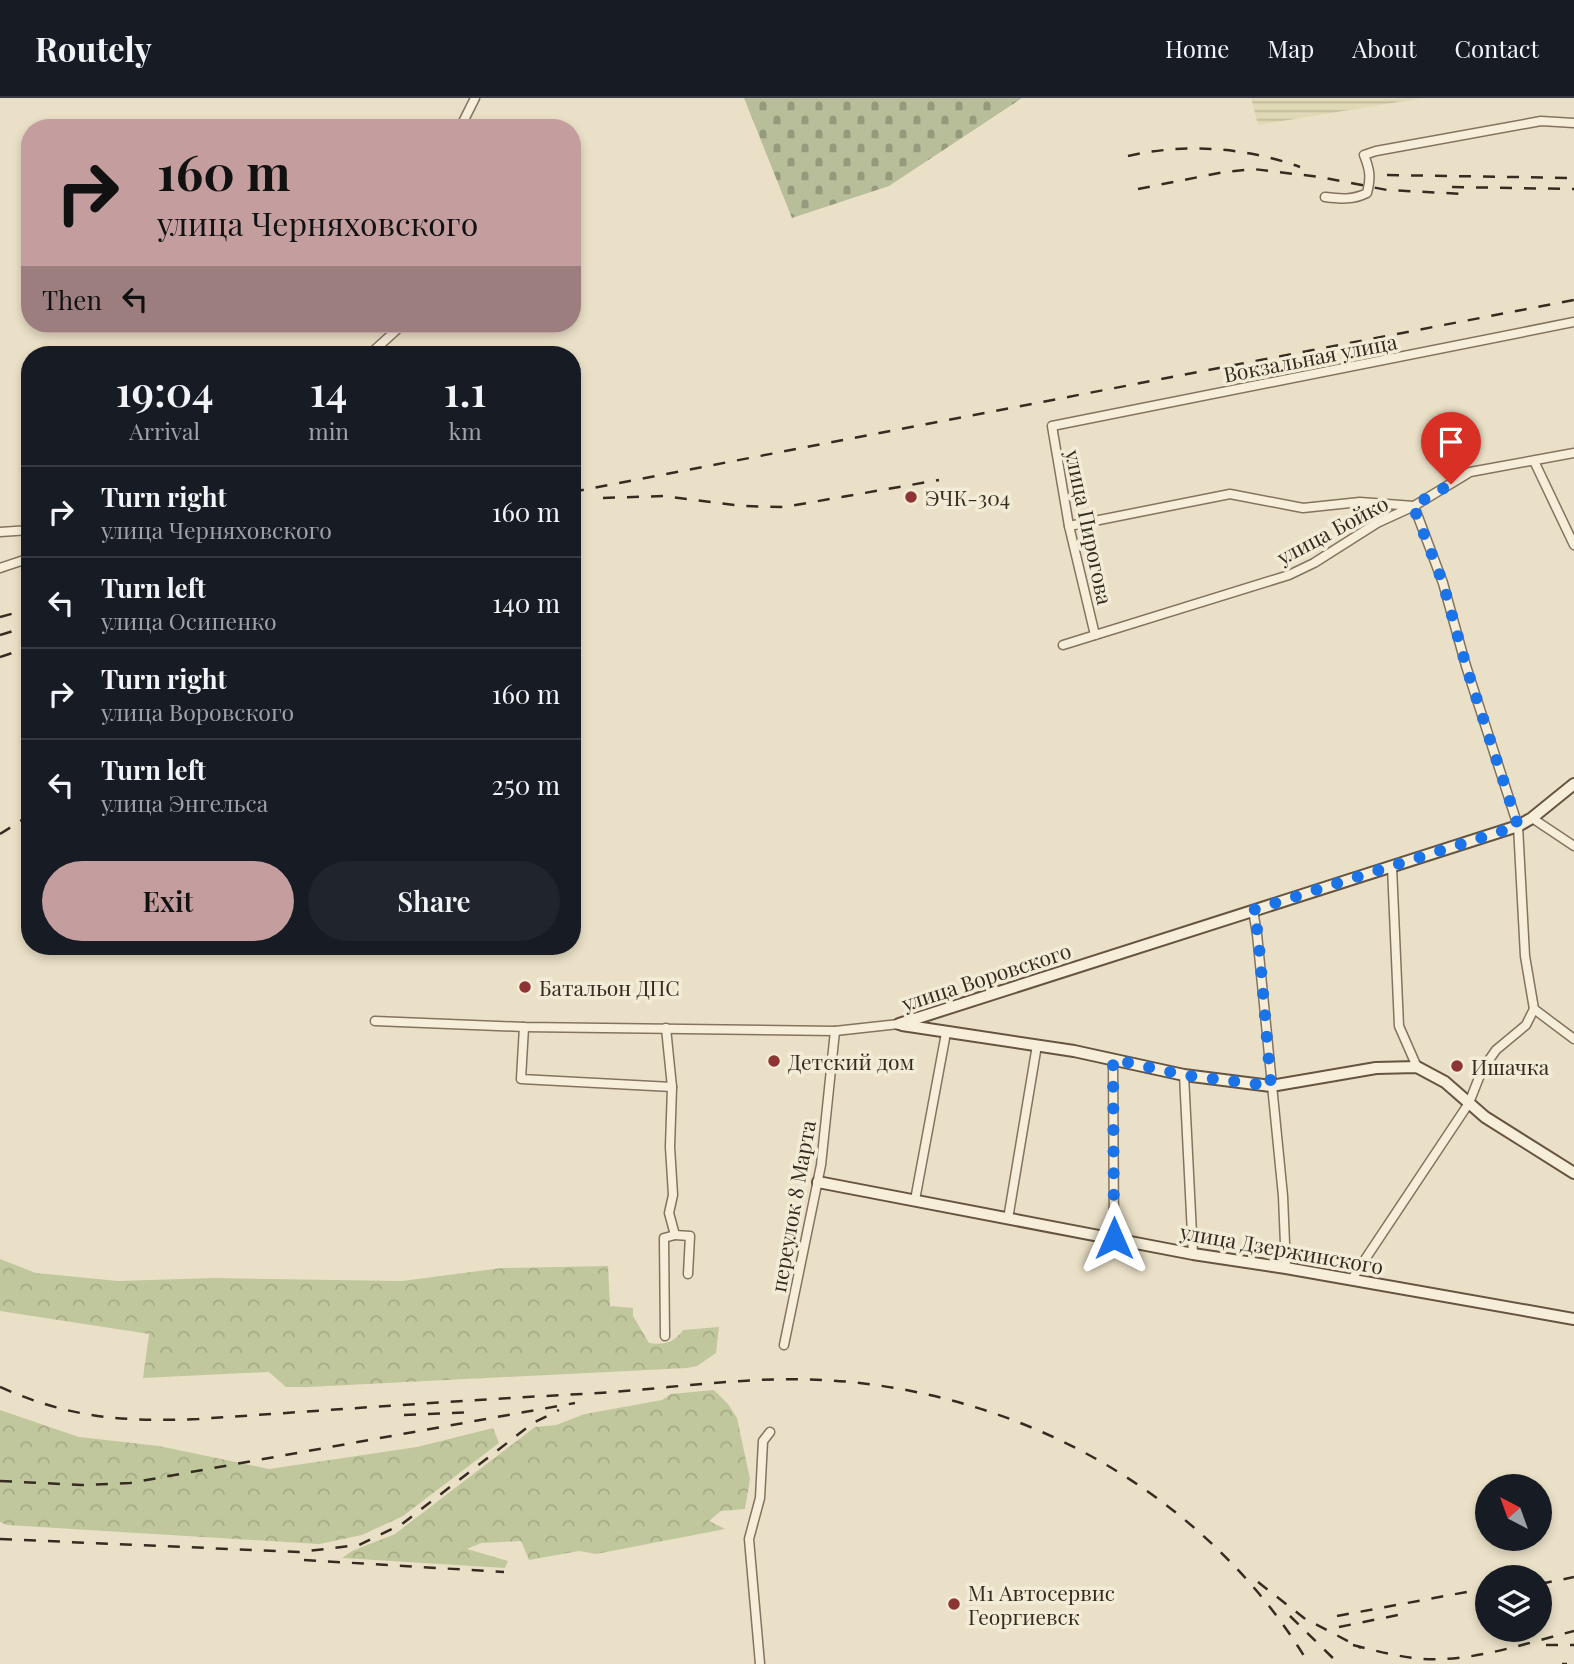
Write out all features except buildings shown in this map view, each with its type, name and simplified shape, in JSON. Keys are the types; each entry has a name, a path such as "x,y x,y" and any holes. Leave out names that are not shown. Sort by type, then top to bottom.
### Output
{"street":[{"path":"464,119 475,98"},
{"path":"1325,197 1342,200 1367,192 1371,172 1364,155 1376,151 1541,121 1574,123"},
{"name":"Вокзальная улица","path":"1052,426 1574,322"},
{"path":"379,346 393,333"},
{"name":"улица Пирогова","path":"1052,426 1069,526 1095,635"},
{"name":"улица Бойко","path":"1063,645 1289,575 1314,564 1377,523 1413,506 1470,472 1574,453"},
{"path":"1534,461 1574,545"},
{"path":"1069,526 1230,494 1303,508 1360,502 1413,506 1443,583 1466,666 1518,826 1525,956 1534,1009 1526,1025 1496,1050 1482,1070 1469,1103 1352,1279"},
{"path":"0,532 21,531"},
{"path":"0,568 21,561"},
{"name":"улица Воровского","path":"375,1021 524,1027 835,1031 900,1024 1518,826 1574,784"},
{"path":"1532,818 1574,846"},
{"path":"1392,867 1399,1026 1417,1067"},
{"path":"1253,910 1258,934 1283,1196 1286,1268"},
{"path":"1534,1009 1574,1039"},
{"path":"900,1024 1037,1045 1184,1075 1271,1086 1376,1068 1417,1067 1445,1083 1485,1117 1574,1173"},
{"path":"524,1027 521,1079 672,1087"},
{"path":"666,1028 672,1087 670,1147 673,1195 669,1213 675,1234"},
{"name":"переулок 8 Марта","path":"784,1345 818,1182 835,1031"},
{"path":"915,1199 946,1033"},
{"path":"1008,1219 1037,1045"},
{"path":"1113,1059 1114,1238"},
{"path":"1184,1075 1193,1254"},
{"name":"улица Дзержинского","path":"818,1182 1193,1254 1574,1319"},
{"path":"665,1336 664,1238 675,1234 690,1236 688,1274"},
{"path":"760,1664 749,1539 760,1498 763,1441 770,1432"}],"shaded area":[{"path":"1251,98 1423,98 1258,125"}],"green space":[{"path":"744,98 1022,98 889,186 792,218"},
{"path":"0,1259 36,1273 118,1281 215,1278 402,1281 502,1268 608,1266 610,1306 633,1308 633,1316 649,1343 668,1342 683,1330 719,1327 716,1353 697,1366 687,1368 308,1387 286,1387 269,1372 143,1378 149,1334 0,1311"},
{"path":"714,1390 737,1418 750,1479 745,1509 721,1511 709,1521 725,1529 596,1554 579,1551 529,1560 521,1541 481,1543 467,1549 508,1561 505,1568 342,1558 352,1551 395,1534 535,1427 556,1425 585,1414 662,1400 671,1394"},
{"path":"0,1410 79,1437 159,1446 269,1469 417,1447 493,1428 499,1443 403,1516 362,1535 319,1544 7,1525 0,1522"}],"railway":[{"path":"1128,156 1171,149 1215,149 1258,155 1300,167"},
{"path":"1138,189 1253,169 1320,177 1387,190 1464,194"},
{"path":"1387,175 1574,178"},
{"path":"1452,187 1574,189"},
{"path":"581,490 1574,300"},
{"path":"603,498 664,496 742,506 784,507 939,480"},
{"path":"0,617 21,611"},
{"path":"0,635 21,629"},
{"path":"0,657 21,650"},
{"path":"0,834 21,821"},
{"path":"0,1387 73,1412 145,1420 198,1419 768,1380 824,1380 897,1388 969,1405 1037,1430 1102,1462 1163,1502 1218,1549 1267,1603 1309,1664"},
{"path":"0,1481 81,1485 130,1483 575,1403"},
{"path":"0,1539 299,1552 359,1545 402,1524 533,1423 559,1410"},
{"path":"404,1415 474,1412"},
{"path":"304,1560 504,1572"},
{"path":"1552,1582 1574,1577"},
{"path":"1258,1582 1304,1618 1361,1648"},
{"path":"1337,1616 1475,1590"},
{"path":"1339,1627 1408,1613"},
{"path":"1290,1616 1339,1664"},
{"path":"1353,1645 1405,1657 1461,1658 1574,1631"},
{"path":"1546,1645 1574,1645"},
{"path":"1562,1664 1567,1664"}],"place":[{"name":"ЭЧК-304","path":"911,497"},
{"name":"Батальон ДПС","path":"525,987"},
{"name":"Детский дом","path":"774,1061"},
{"name":"Ишачка","path":"1457,1066"},
{"name":"М1 Автосервис Георгиевск","path":"954,1604"}],"route":[{"path":"1114,1238 1113,1059 1184,1075 1271,1086 1258,934 1253,910 1518,826 1466,666 1443,583 1413,506 1451,484"}]}
